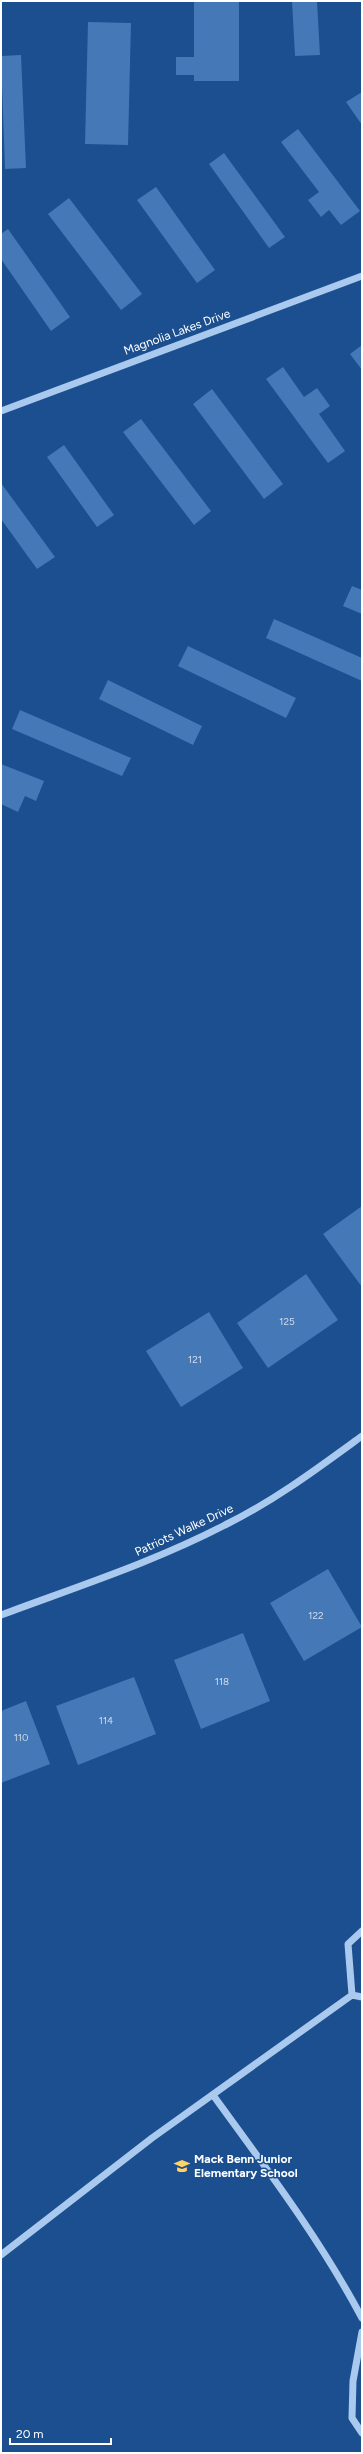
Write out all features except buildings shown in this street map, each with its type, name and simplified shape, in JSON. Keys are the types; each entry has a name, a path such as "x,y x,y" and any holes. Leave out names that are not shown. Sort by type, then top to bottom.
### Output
{"street":[{"name":"Magnolia Lakes Drive","path":"1,410 362,276"},
{"name":"Patriots Walke Drive","path":"1,1615 164,1554 226,1525 285,1490 362,1436"},
{"path":"352,1995 348,1944 362,1931"},
{"path":"1,2254 152,2138 352,1995 362,1997"},
{"path":"213,2095 295,2208 341,2278 362,2318"},
{"path":"362,2332 353,2381 352,2418 362,2433"}],"place":[{"name":"Mack Benn Junior Elementary School","path":"182,2166"}]}
